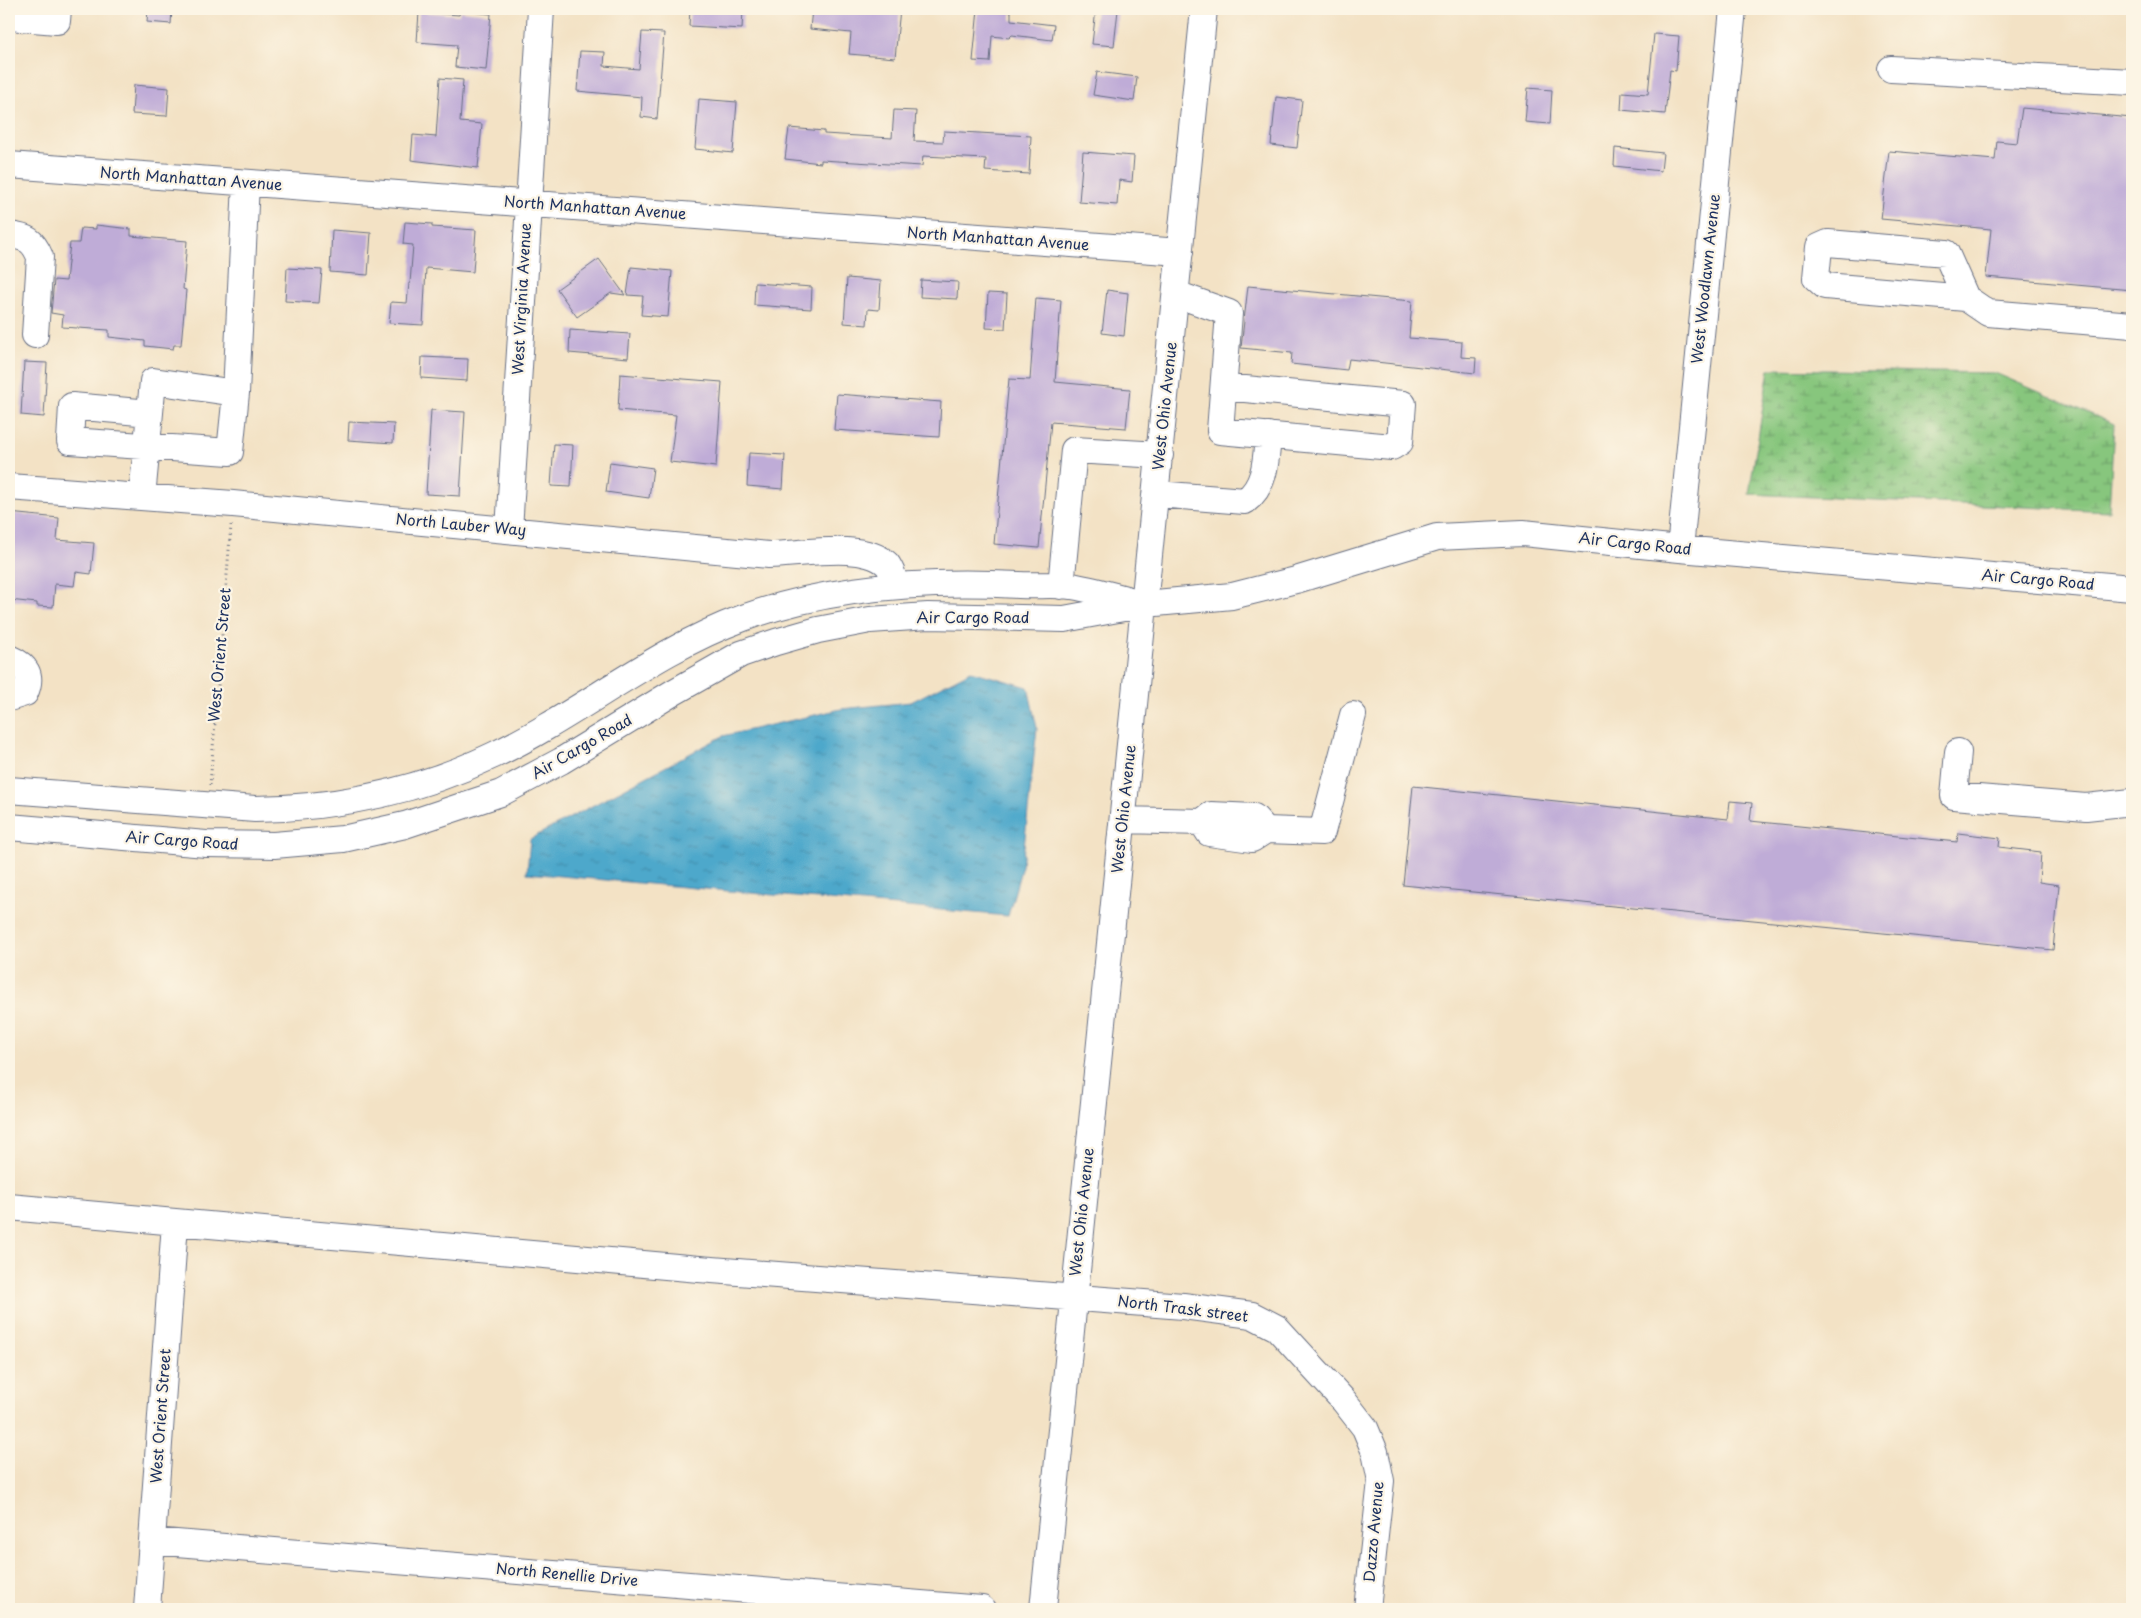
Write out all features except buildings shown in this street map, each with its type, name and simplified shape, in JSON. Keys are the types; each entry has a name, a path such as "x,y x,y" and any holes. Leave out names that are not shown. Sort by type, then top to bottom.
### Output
{"street":[{"path":"9,17 57,21 58,9"},
{"name":"West Virginia Avenue","path":"509,530 527,203 541,9"},
{"name":"West Ohio Avenue","path":"1043,1609 1204,9"},
{"name":"West Woodlawn Avenue","path":"1680,549 1733,9"},
{"path":"1891,69 2132,82"},
{"name":"North Manhattan Avenue","path":"9,165 1180,252"},
{"path":"150,413 72,406 70,441 230,452 236,393 246,183"},
{"path":"9,235 24,236 35,245 40,257 35,335"},
{"path":"1966,298 1946,253 1828,243 1819,247 1816,278 1825,286 1966,298 1988,313 2132,325"},
{"path":"1176,294 1229,313 1220,430 1392,447 1400,442 1403,404 1224,387"},
{"path":"142,497 153,381 236,393"},
{"path":"1156,494 1245,501 1256,492 1261,483 1266,460 1268,435"},
{"path":"1061,586 1074,450 1160,455"},
{"name":"North Lauber Way","path":"9,487 233,504 769,555 849,551 872,556 887,565 897,585"},
{"name":"Air Cargo Road","path":"9,827 206,844 274,845 343,839 405,826 501,793 561,761 674,692 741,654 818,630 870,620 928,616 1064,619 1145,604 1232,596 1296,580 1437,537 1524,533 1680,549 2132,588"},
{"name":"Air Cargo Road","path":"9,790 255,809 295,808 363,798 430,781 494,755 666,654 744,618 796,603 863,589 897,585 962,582 1071,586 1145,604"},
{"path":"9,658 25,666 29,675 29,685 25,693 9,698"},
{"path":"1122,820 1202,822 1209,833 1252,839 1266,830 1322,832 1354,715"},
{"path":"1958,752 1954,796 2086,807 2132,802"},
{"path":"9,1207 175,1223"},
{"name":"North Trask street","path":"175,1223 679,1268 1183,1306 1252,1315 1277,1328 1365,1428"},
{"name":"West Orient Street","path":"147,1609 175,1223"},
{"name":"Dazzo Avenue","path":"1365,1428 1375,1452 1380,1481 1367,1609"},
{"name":"North Renellie Drive","path":"152,1541 982,1609"}],"path":[{"name":"West Orient Street","path":"208,806 233,504"}],"green space":[{"path":"1769,369 1995,373 2114,424 2109,511 1749,494"}],"water":[{"path":"971,671 1028,687 1037,728 1022,866 1008,916 527,873 530,839 723,736 841,709 911,702"}]}
